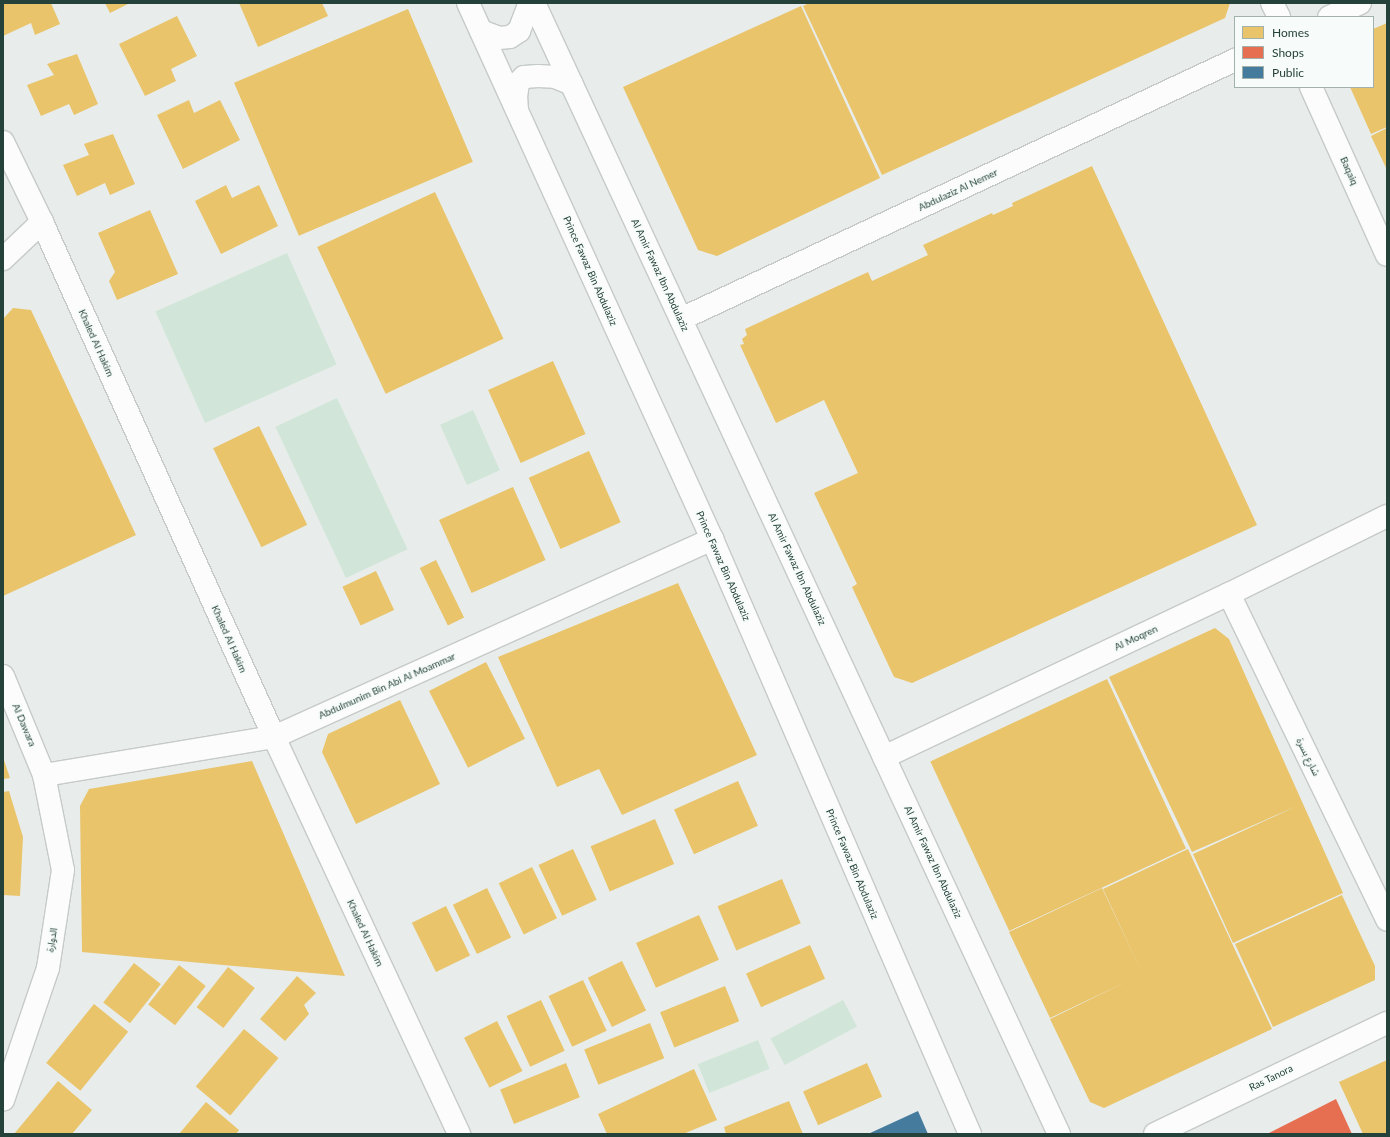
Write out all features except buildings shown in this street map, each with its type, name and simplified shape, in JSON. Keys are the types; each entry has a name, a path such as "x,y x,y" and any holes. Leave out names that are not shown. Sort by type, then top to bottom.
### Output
{"street":[{"name":"Prince Fawaz Bin Abdulaziz","path":"468,3 712,539 970,1134"},
{"path":"481,31 499,38 510,37 519,31 530,3"},
{"name":"Al Amir Fawaz Ibn Abdulaziz","path":"534,3 1059,1134"},
{"path":"1272,3 1278,16"},
{"path":"1331,16 1360,3"},
{"name":"Abdulaziz Al Nemer","path":"681,319 1234,60"},
{"path":"517,110 516,97 518,83 524,77 555,77 572,84"},
{"name":"Baqaiq","path":"1311,88 1387,255"},
{"name":"Khaled Al Hakim","path":"3,142 42,222 274,737 458,1134"},
{"path":"3,259 42,222"},
{"name":"Al Moqren","path":"884,757 1230,594 1387,516"},
{"name":"Abdulmunim Bin Abi Al Moammar","path":"44,775 274,737 712,539"},
{"name":"شارع بسرة","path":"1230,594 1387,920"},
{"name":"Al Dawara","path":"3,676 44,775"},
{"name":"الدوارة","path":"3,1100 48,968 63,870 44,775"},
{"name":"Ras Tanora","path":"1154,1134 1387,1023"}],"green space":[{"path":"287,253 337,364 205,423 155,312"},
{"path":"337,398 408,549 346,578 275,427"},
{"path":"473,410 500,470 467,485 440,425"},
{"path":"843,1000 857,1026 785,1065 771,1038"},
{"path":"758,1040 770,1069 709,1093 698,1064"}]}
